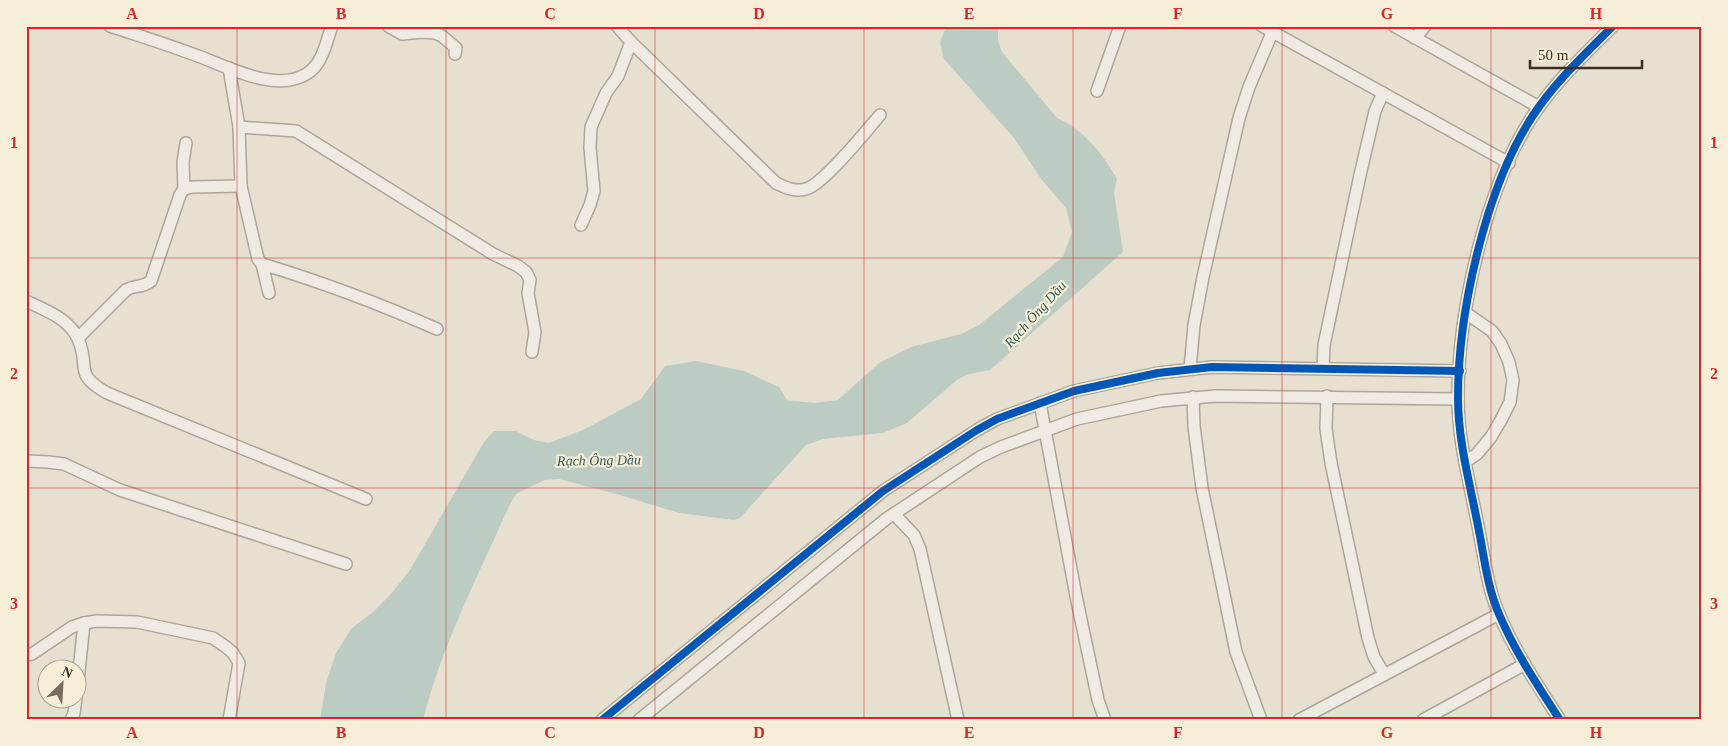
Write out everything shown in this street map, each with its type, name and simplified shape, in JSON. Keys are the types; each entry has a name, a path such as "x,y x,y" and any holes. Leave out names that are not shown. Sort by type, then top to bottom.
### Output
{"street":[{"path":"110,26 198,56 251,77 277,81 291,80 307,74 320,61 332,26"},
{"path":"388,26 402,34 435,33 442,36 456,48 456,54"},
{"path":"617,26 631,42 776,183 789,190 806,189 826,175 880,115"},
{"path":"1097,91 1120,26"},
{"path":"1394,26 1539,107"},
{"path":"1415,38 1425,26"},
{"path":"1560,720 1525,664 1499,614 1490,586 1465,462 1458,399 1460,371 1466,313 1477,253 1496,194 1509,163 1539,107 1561,79 1613,26"},
{"path":"1190,369 1194,326 1203,277 1239,118 1270,28 1509,163"},
{"path":"581,225 594,191 590,148 592,127 606,93 618,76 631,42"},
{"path":"229,68 239,127 241,186 258,259 262,264 269,293"},
{"path":"1322,368 1324,346 1360,175 1375,111 1383,93"},
{"path":"239,127 296,131 493,254 526,272 530,280 528,293 535,332 532,352"},
{"path":"78,338 126,290 132,286 145,286 151,281 180,195 184,189 183,162 186,143"},
{"path":"184,189 192,187 241,186"},
{"path":"262,264 398,312 437,329"},
{"path":"26,302 50,312 67,324 78,338 85,376 92,384 106,393 366,499"},
{"path":"1465,462 1478,454 1501,420 1510,402 1513,380 1505,353 1492,331 1466,313"},
{"path":"602,720 883,491 987,424 1081,389 1158,373 1190,369 1212,367 1460,371"},
{"path":"640,720 894,514 985,454 1045,430 1084,417 1161,401 1193,397 1327,396 1458,399"},
{"path":"1327,396 1326,429 1342,518 1368,638 1374,657 1384,674"},
{"path":"1193,397 1199,470 1236,652 1261,720"},
{"path":"1040,403 1078,605 1098,700 1105,720"},
{"path":"26,461 64,464 120,490 346,564"},
{"path":"894,514 914,535 920,549 958,720"},
{"path":"1298,720 1499,614"},
{"path":"26,655 32,654 72,627 97,621 137,622 213,638 226,647 239,663 229,720"},
{"path":"80,658 84,623"},
{"path":"1423,720 1525,664"},
{"path":"71,720 75,708"}],"water":[{"name":"Rạch Ông Dầu","path":"946,26 998,26 998,41 1002,52 1057,118 1076,129 1099,152 1117,179 1114,192 1123,252 990,370 969,374 958,379 907,423 883,433 823,439 806,445 740,518 734,520 679,513 559,479 545,480 516,494 450,638 423,720 320,720 326,683 336,653 351,629 374,611 391,594 410,570 484,442 494,431 516,431 534,440 549,443 583,430 641,399 665,366 696,361 744,371 779,387 787,400 814,403 838,400 879,363 911,347 961,334 979,325 1063,257 1072,232 1066,208 1041,179 1014,138 944,59 940,43"}],"cycle path":[{"path":"1560,720 1512,642 1491,593 1462,446 1458,398 1459,364 1463,328 1477,253 1488,215 1515,146 1532,117 1550,93 1613,26"},
{"path":"602,720 883,491 997,419 1074,391 1158,373 1212,367 1460,371"}]}
